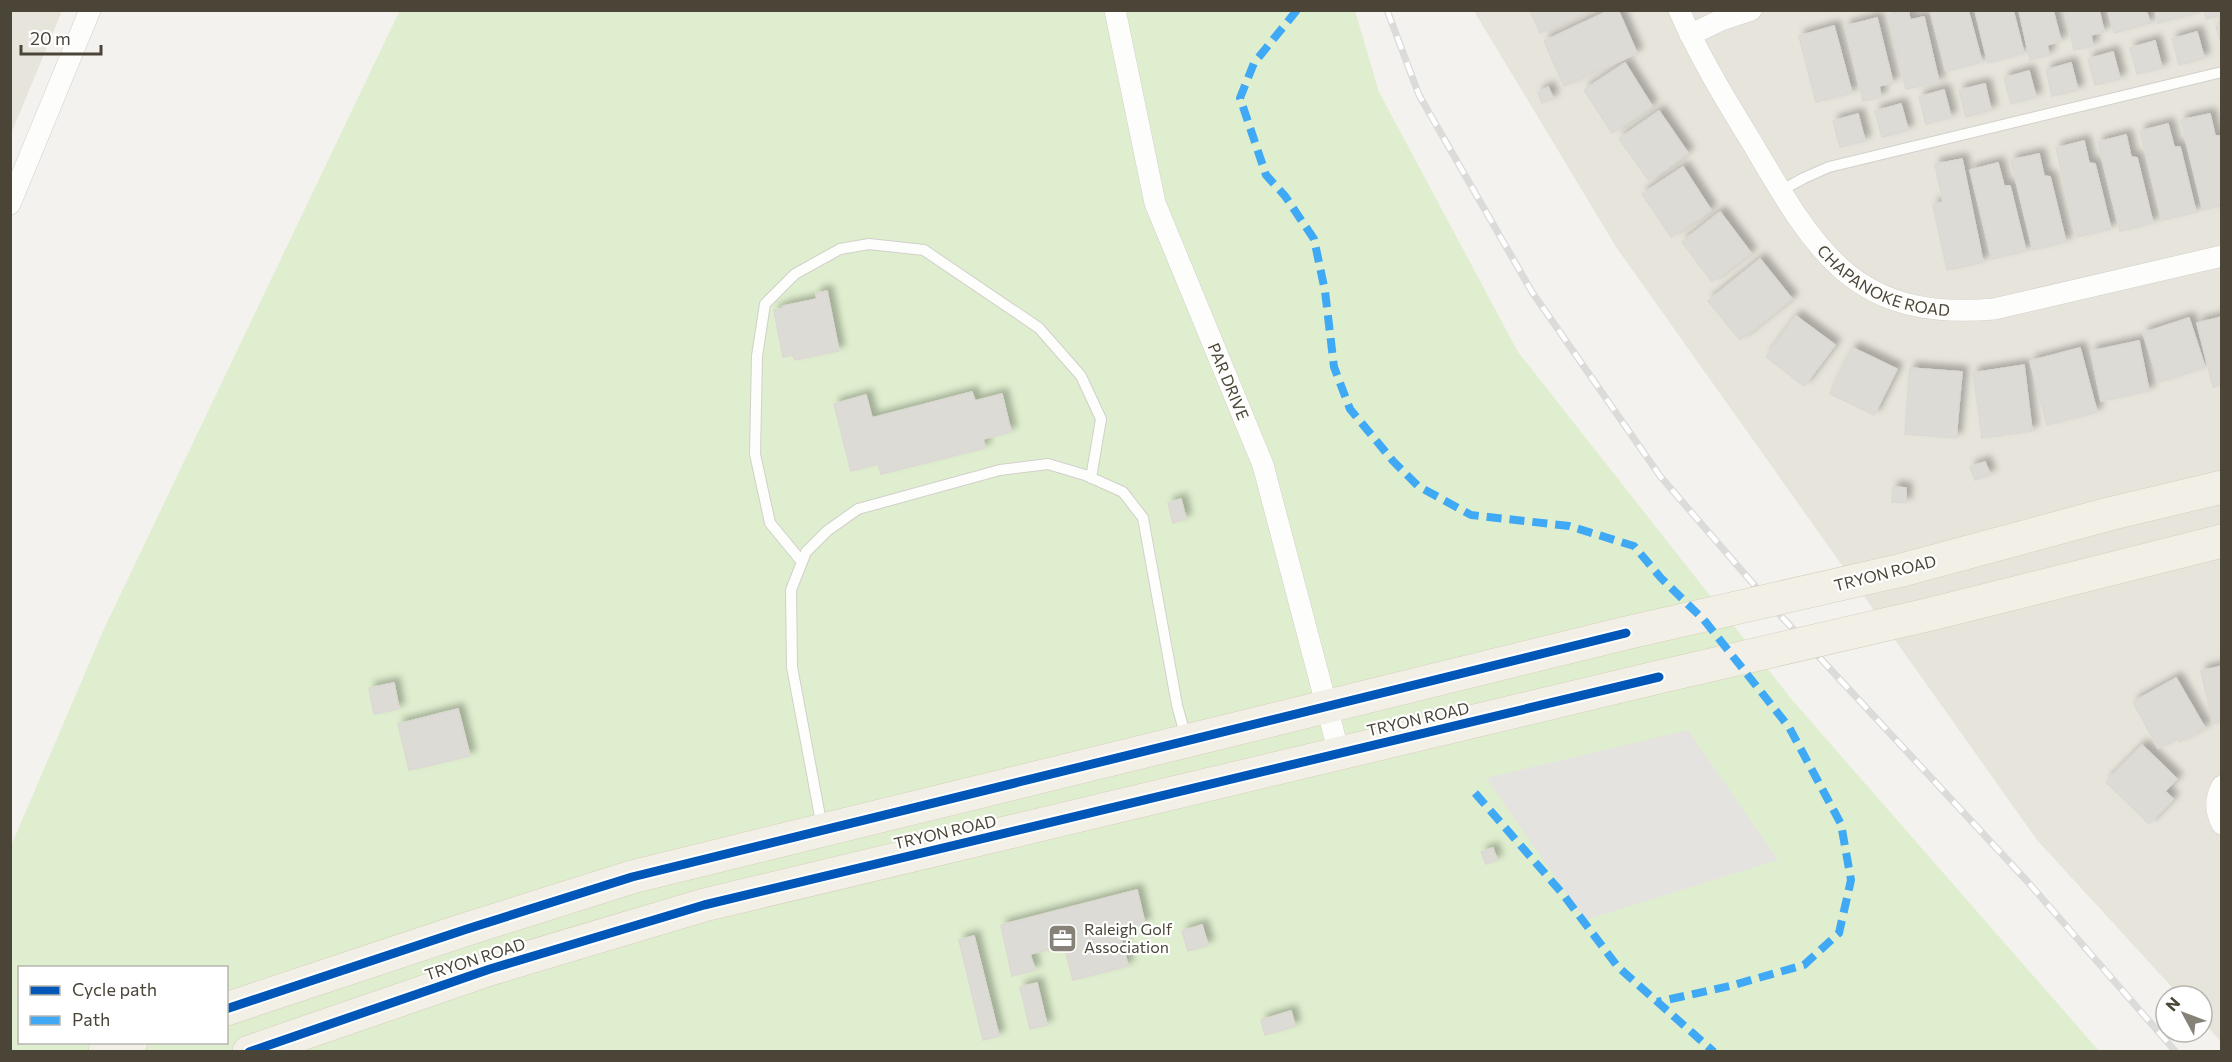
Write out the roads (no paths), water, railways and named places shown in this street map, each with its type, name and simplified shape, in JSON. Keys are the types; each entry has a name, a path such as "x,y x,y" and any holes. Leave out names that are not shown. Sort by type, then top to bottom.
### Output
{"main road":[{"name":"TRYON ROAD","path":"228,1008 632,877 1626,633 1902,570 2109,514 2222,487"},
{"name":"TRYON ROAD","path":"249,1052 490,969 694,908 1931,614 2222,541"},
{"path":"105,1052 126,1044"}],"street":[{"path":"10,204 90,10"},
{"name":"PAR DRIVE","path":"1115,10 1155,203 1263,465 1339,753"},
{"name":"CHAPANOKE ROAD","path":"1679,10 1690,35 1780,191 1817,244 1832,262 1851,278 1896,302 1937,311 1966,312 1994,309 2222,256"},
{"path":"1690,35 1721,20 1751,10"},
{"path":"2222,786 2217,795 2216,812 2222,824"}],"lane":[{"path":"1780,191 1829,167 2222,72"},
{"path":"802,562 770,523 755,454 757,356 765,304 795,274 840,249 869,244 924,250 1039,328 1081,376 1101,419 1090,478"},
{"path":"823,831 792,667 791,590 806,552 827,531 858,509 1012,469 1048,464 1090,478 1123,492 1143,518 1177,705 1186,742"}],"railway":[{"path":"1387,10 1419,95 1532,292 1660,476 1781,616 2027,881 2176,1052"}],"place":[{"name":"Raleigh Golf Association","path":"1063,938"}]}
